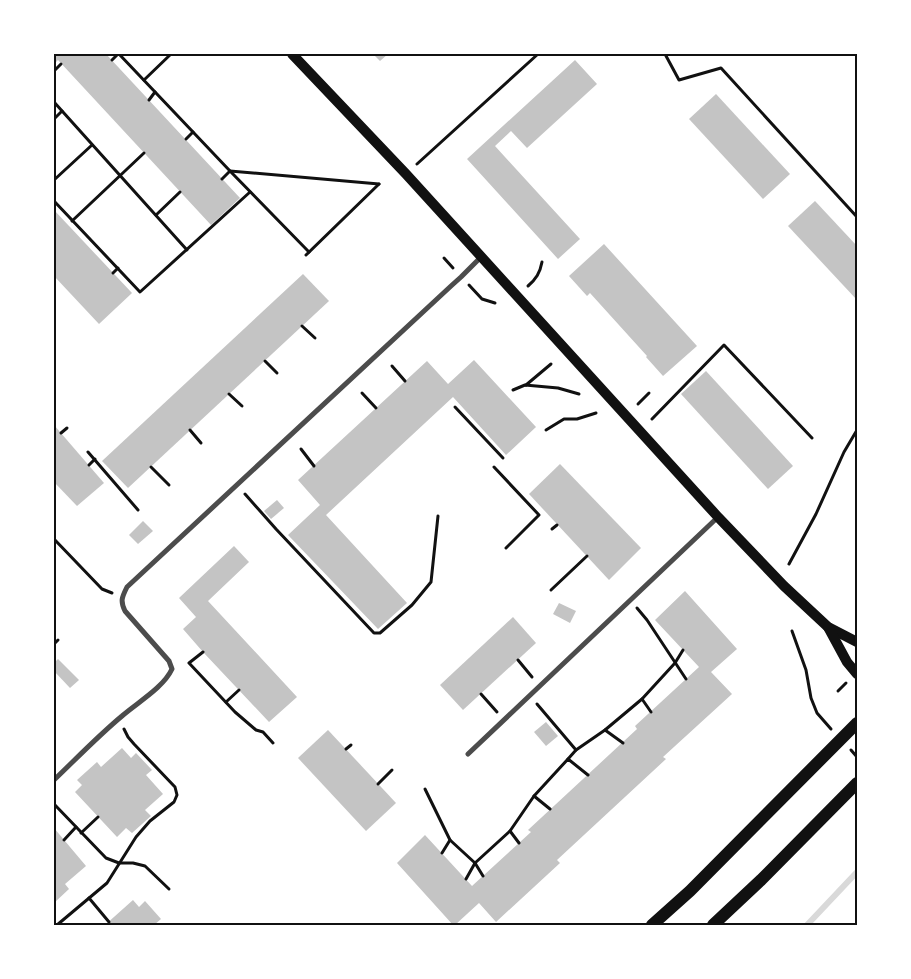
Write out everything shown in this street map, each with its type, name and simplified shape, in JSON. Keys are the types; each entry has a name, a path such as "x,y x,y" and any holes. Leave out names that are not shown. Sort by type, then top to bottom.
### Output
{"main road":[{"path":"292,54 406,174 718,517 795,597 828,626 857,642"},
{"path":"828,626 846,662 857,674"},
{"path":"652,925 690,891 857,723"},
{"path":"714,925 857,783"}],"street":[{"path":"54,780 120,717 159,685 169,675 172,668 169,661 125,610 122,597 127,587 481,257"},
{"path":"468,754 718,517"}],"path":[{"path":"112,60 118,54 144,80 155,92 230,171 250,192 308,254 379,184 230,171 222,179"},
{"path":"144,80 171,54"},
{"path":"416,164 538,54"},
{"path":"665,54 679,80 721,68 857,217"},
{"path":"54,71 61,64"},
{"path":"149,100 155,92"},
{"path":"54,102 187,250"},
{"path":"54,119 62,112"},
{"path":"186,140 193,132"},
{"path":"54,180 92,145"},
{"path":"72,220 144,153"},
{"path":"156,215 180,192"},
{"path":"54,202 140,292 250,192"},
{"path":"76,234 81,229"},
{"path":"528,286 540,273 542,262"},
{"path":"113,273 118,268"},
{"path":"302,326 315,338"},
{"path":"652,419 724,345 812,438"},
{"path":"265,361 277,373"},
{"path":"513,390 525,385 551,364"},
{"path":"392,366 405,381"},
{"path":"525,385 558,388 578,394"},
{"path":"362,393 376,408"},
{"path":"638,404 649,393"},
{"path":"230,394 242,406"},
{"path":"455,407 503,458"},
{"path":"464,416 468,413"},
{"path":"546,430 564,419 596,413"},
{"path":"61,432 67,428"},
{"path":"190,430 201,443"},
{"path":"789,564 816,514 844,452 857,430"},
{"path":"484,437 488,434"},
{"path":"301,449 314,466"},
{"path":"88,452 138,510"},
{"path":"89,465 95,460"},
{"path":"152,467 169,485"},
{"path":"494,467 539,515 506,548"},
{"path":"237,486 374,633 380,633 412,605 431,582 438,516"},
{"path":"552,529 557,524"},
{"path":"54,540 102,589 122,597"},
{"path":"303,558 307,555"},
{"path":"551,590 587,556"},
{"path":"334,590 337,586"},
{"path":"630,601 647,620 686,679"},
{"path":"361,618 364,615"},
{"path":"792,631 806,670 816,714"},
{"path":"54,644 58,640"},
{"path":"466,879 475,863 510,831 534,796 576,750 606,730 642,699 675,664 683,650"},
{"path":"203,652 189,663 235,712 256,730 263,732 272,743"},
{"path":"518,660 533,678"},
{"path":"226,702 239,690"},
{"path":"481,694 497,712"},
{"path":"530,696 576,750"},
{"path":"642,699 652,712"},
{"path":"55,925 106,883 136,837 150,821 174,802 177,795 175,787 128,737 124,728"},
{"path":"606,730 623,743"},
{"path":"346,749 351,745"},
{"path":"568,759 588,775"},
{"path":"378,784 392,770"},
{"path":"425,789 450,840 475,863 483,876"},
{"path":"534,796 550,808"},
{"path":"54,804 106,858 119,863 134,863 145,866 169,889"},
{"path":"81,832 98,817"},
{"path":"64,840 76,827"},
{"path":"510,831 519,843"},
{"path":"442,853 450,840"},
{"path":"89,898 109,922"}],"building":[{"path":"54,54 70,54 73,56 75,54 106,54 240,198 211,225 58,60 54,64"},
{"path":"373,54 388,54 380,61"},
{"path":"575,60 597,84 527,148 511,131 495,146 580,239 558,259 467,159"},
{"path":"716,94 790,174 763,199 689,119"},
{"path":"815,201 857,246 857,300 788,226"},
{"path":"54,210 132,293 99,324 54,276"},
{"path":"604,244 697,346 663,376 590,293 587,296 569,276"},
{"path":"303,274 329,301 128,488 102,461"},
{"path":"474,360 536,427 506,455 453,397 326,515 407,603 378,629 288,535 320,505 298,480 427,361 448,384"},
{"path":"706,371 793,466 768,489 681,394"},
{"path":"54,425 104,483 77,506 54,482"},
{"path":"560,464 641,548 609,580 529,494"},
{"path":"277,500 284,508 271,519 264,511"},
{"path":"143,521 153,531 138,544 129,535"},
{"path":"234,546 249,562 208,601 297,697 269,722 183,629 196,617 179,598"},
{"path":"685,591 737,649 711,672 732,694 663,757 666,759 557,860 560,863 496,922 479,903 453,925 397,863 425,835 472,886 531,832 528,830 637,729 635,726 699,667 655,620"},
{"path":"559,603 576,611 570,623 553,614"},
{"path":"513,617 536,643 463,710 440,685"},
{"path":"58,659 79,680 70,688 54,671 54,663"},
{"path":"546,722 558,736 546,746 534,732"},
{"path":"328,730 396,803 366,831 298,758"},
{"path":"122,748 131,758 136,753 152,770 146,775 163,794 145,810 151,816 132,833 126,828 117,837 75,792 82,785 77,780 97,762 101,767"},
{"path":"54,828 86,866 65,884 69,889 54,903"},
{"path":"133,900 139,907 145,901 161,919 154,925 105,925"}],"waterway":[{"path":"807,925 857,872"}]}
